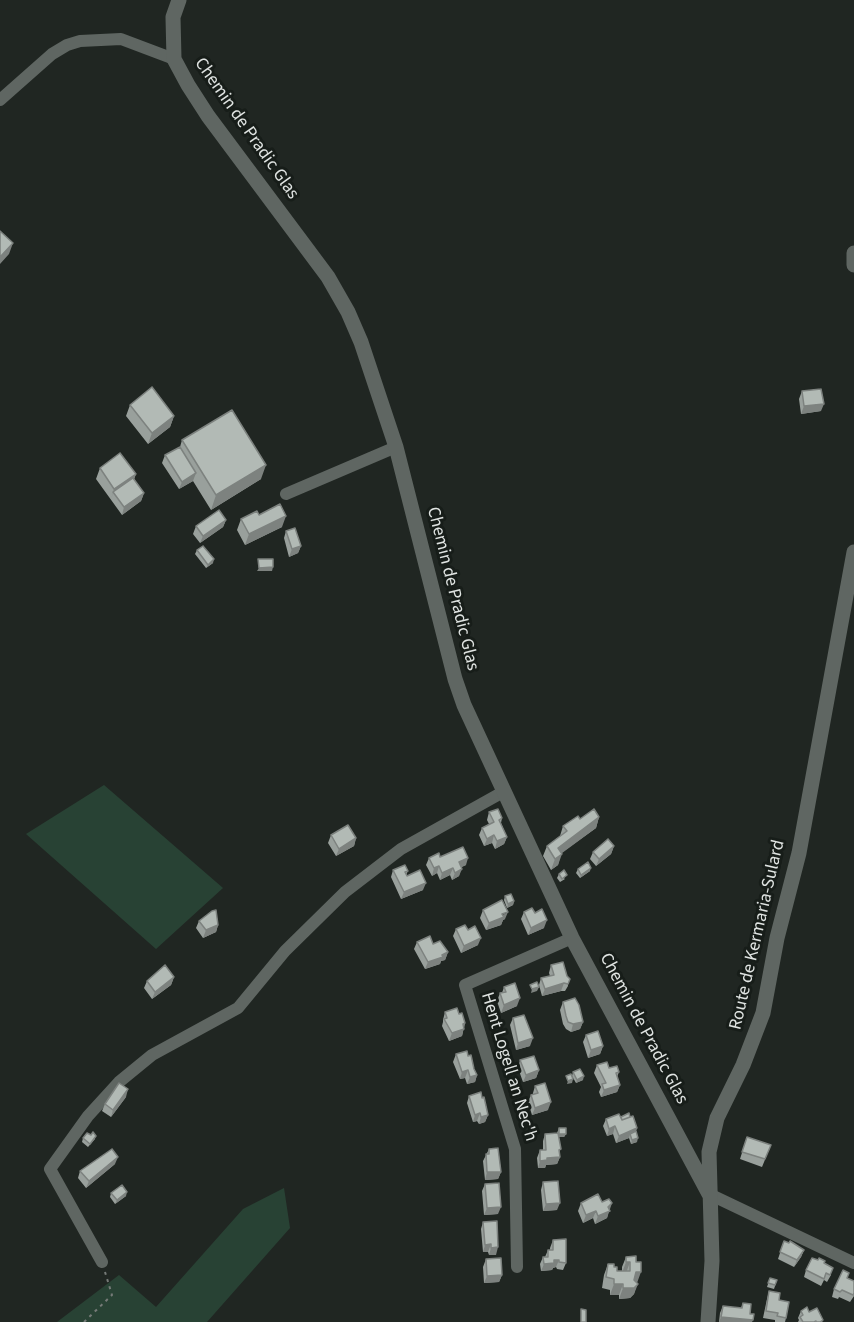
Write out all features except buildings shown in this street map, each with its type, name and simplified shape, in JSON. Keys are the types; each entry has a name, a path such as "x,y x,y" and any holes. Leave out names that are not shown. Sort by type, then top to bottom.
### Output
{"street":[{"name":"Chemin de Pradic Glas","path":"180,0 173,17 174,59 208,116 328,277 361,342 396,447 458,690 572,938 710,1194"},
{"path":"0,100 52,54 80,41 121,39 174,59"},
{"path":"854,253 854,265"},
{"path":"286,494 396,447"},
{"name":"Route de Kermaria-Sulard","path":"708,1322 712,1261 709,1152 717,1118 749,1052 763,1013 777,938 799,853 854,552"},
{"path":"102,1262 50,1168 88,1116 119,1082 152,1055 238,1008 285,951 345,892 401,849 503,792"},
{"name":"Hent Logell an Nec'h","path":"517,1267 516,1149 465,985 572,938"},
{"path":"710,1194 854,1263"}],"path":[{"path":"84,1322 112,1295 102,1262"}],"green space":[{"path":"104,785 223,888 156,949 26,834"},
{"path":"284,1188 290,1228 207,1322 57,1322 119,1275 156,1307 243,1209"}]}
